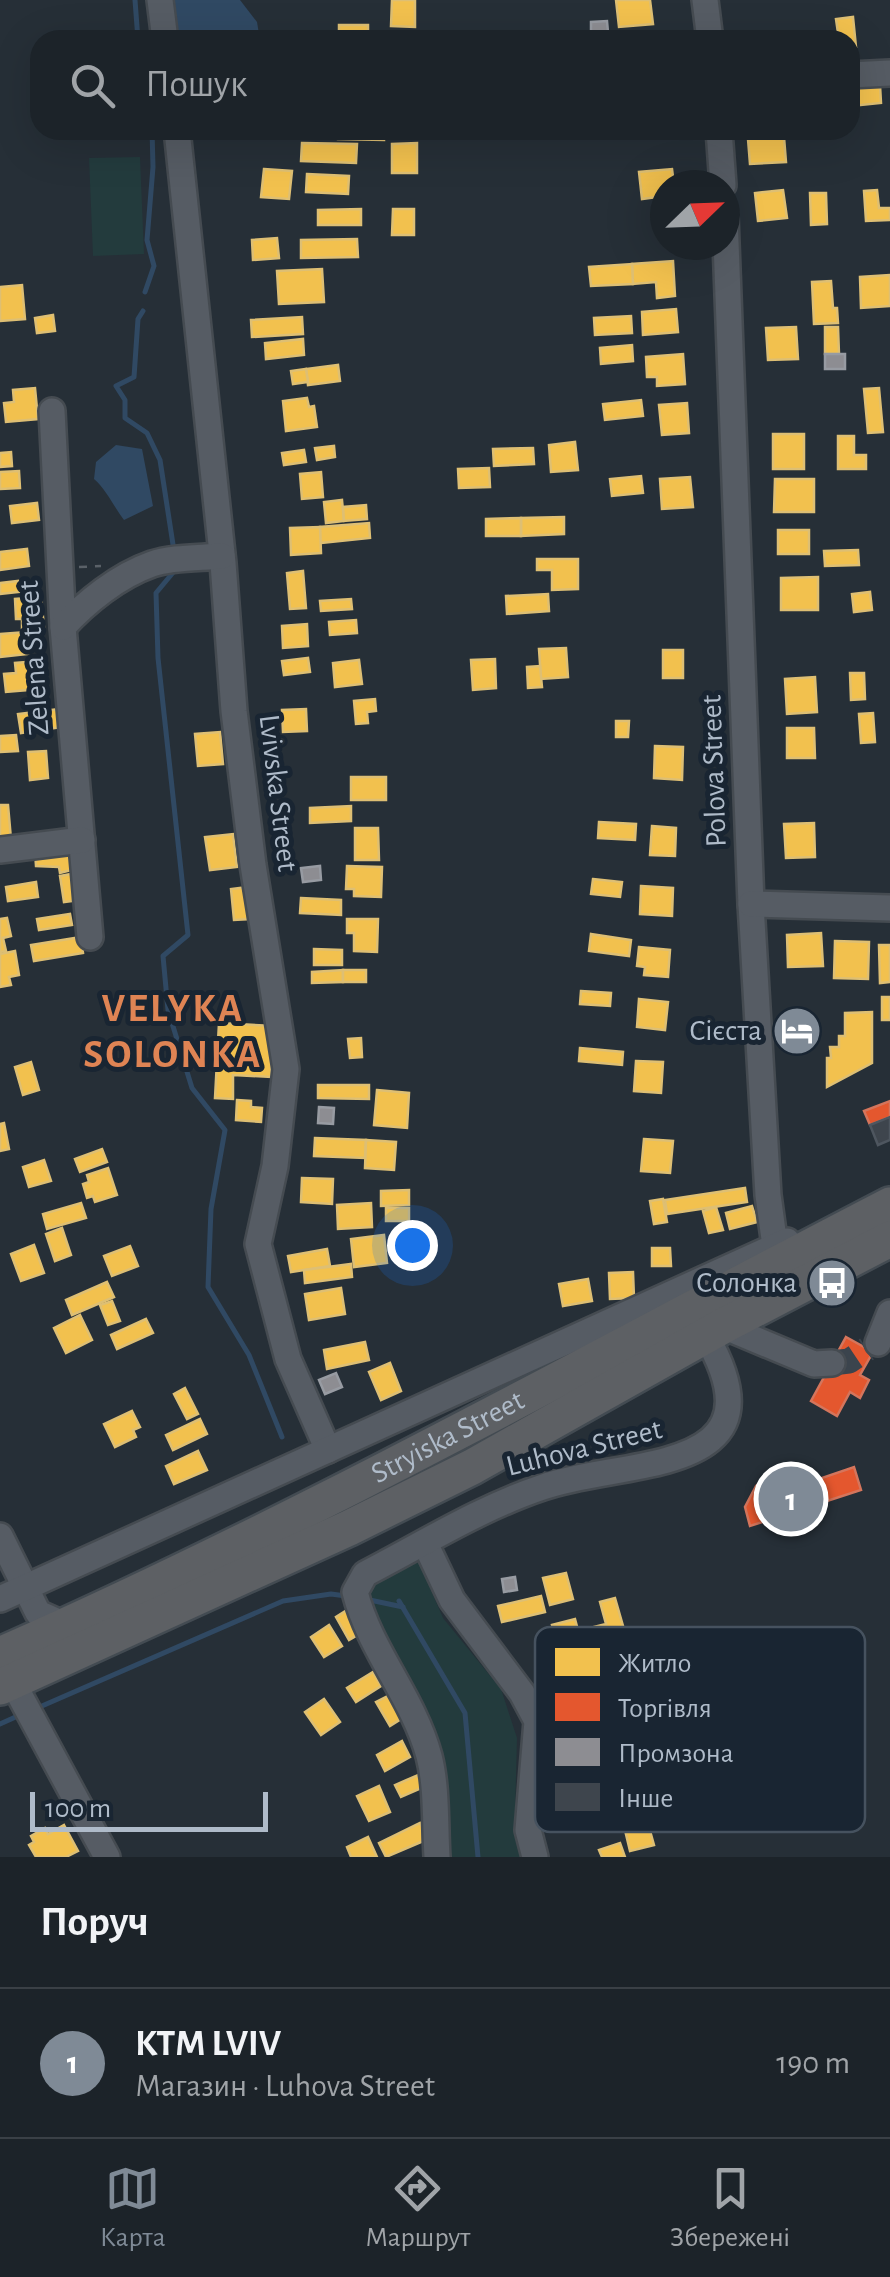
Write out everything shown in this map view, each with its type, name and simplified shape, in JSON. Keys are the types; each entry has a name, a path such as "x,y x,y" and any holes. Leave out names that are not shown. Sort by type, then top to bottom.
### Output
{"highway":[{"name":"Stryiska Street","path":"14,1682 67,1626 456,1436 890,1206"},
{"name":"Stryiska Street","path":"14,1682 437,1484 890,1239"}],"street":[{"path":"160,0 164,30"},
{"path":"706,0 709,30"},
{"path":"860,75 890,73"},
{"name":"Lvivska Street","path":"178,140 246,808 286,1069 276,1166 258,1244 288,1360 328,1450"},
{"path":"720,140 722,170"},
{"name":"Polova Street","path":"727,260 751,904 768,1195 775,1246"},
{"name":"Zelena Street","path":"52,411 62,628 90,936"},
{"path":"62,628 102,592 152,564 222,556"},
{"path":"0,850 82,840"},
{"path":"751,904 890,908"},
{"path":"0,1599 29,1594 328,1450 775,1246 830,1224 848,1227"},
{"path":"879,1344 890,1313"},
{"path":"715,1331 814,1364 832,1364"},
{"name":"Luhova Street","path":"437,1857 430,1758 415,1719 362,1621 355,1592 364,1574 498,1504 548,1485 660,1464 690,1454 726,1420 729,1386 715,1331"},
{"path":"425,1544 452,1600 522,1692 535,1717"},
{"path":"3,1548 44,1618 67,1626"},
{"path":"29,1594 31,1627 14,1682 107,1857"},
{"path":"535,1745 528,1830 535,1857"}],"green space":[{"path":"140,157 144,254 93,256 89,158"},
{"path":"418,1560 443,1618 501,1689 517,1738 515,1814 530,1857 445,1857 437,1738 368,1611 370,1586"}],"water":[{"path":"171,0 240,0 257,22 258,30 178,30 172,18"},
{"path":"116,445 142,449 153,506 124,520 94,479 96,462"}],"building: Житло":[{"path":"392,0 415,0 415,27 391,26"},
{"path":"616,0 650,0 653,24 619,27"},
{"path":"853,17 854,30 838,30 836,19"},
{"path":"339,25 368,25 368,30 339,30"},
{"path":"860,84 880,85 881,103 860,105"},
{"path":"748,140 784,140 786,162 750,164"},
{"path":"302,143 357,144 356,163 301,161"},
{"path":"417,143 417,173 392,173 392,144"},
{"path":"264,169 292,171 289,199 261,197"},
{"path":"650,171 650,198 642,199 639,172"},
{"path":"307,174 349,176 348,194 306,192"},
{"path":"783,190 787,218 758,221 755,193"},
{"path":"877,190 879,208 890,208 890,220 866,221 864,191"},
{"path":"810,193 826,193 827,224 811,225"},
{"path":"361,209 361,225 318,225 318,210"},
{"path":"393,209 414,209 414,235 392,235"},
{"path":"277,238 279,258 253,260 252,240"},
{"path":"357,239 358,257 301,258 301,240"},
{"path":"673,261 675,296 657,298 656,282 633,284 632,264"},
{"path":"632,264 633,284 591,286 589,267"},
{"path":"322,269 324,302 279,304 277,271"},
{"path":"890,275 890,306 861,308 860,277"},
{"path":"831,281 838,323 814,324 812,282"},
{"path":"22,285 25,319 0,321 0,287"},
{"path":"676,309 678,332 643,335 642,312"},
{"path":"53,315 55,331 37,333 35,318"},
{"path":"631,316 632,333 595,335 594,318"},
{"path":"302,317 303,334 252,337 251,320"},
{"path":"796,327 798,359 768,360 766,328"},
{"path":"825,327 838,327 839,354 825,354"},
{"path":"303,339 304,355 266,359 265,343"},
{"path":"632,345 633,361 601,364 600,348"},
{"path":"683,354 685,384 657,386 657,377 647,377 646,357"},
{"path":"338,365 340,381 308,385 306,369"},
{"path":"306,369 308,382 293,384 291,371"},
{"path":"35,388 38,419 6,422 4,403 14,402 13,390"},
{"path":"879,388 883,432 868,433 864,389"},
{"path":"307,398 309,407 314,406 317,427 286,431 283,401"},
{"path":"641,400 643,416 605,420 603,404"},
{"path":"687,403 689,433 662,435 659,405"},
{"path":"773,434 804,434 804,469 773,469"},
{"path":"838,436 854,436 854,455 866,455 866,469 838,469"},
{"path":"575,442 578,470 551,472 549,445"},
{"path":"334,446 335,457 317,460 315,448"},
{"path":"533,448 534,464 494,466 493,449"},
{"path":"304,450 306,462 284,465 282,453"},
{"path":"11,452 12,466 0,467 0,453"},
{"path":"489,468 490,487 459,488 458,469"},
{"path":"19,471 20,488 0,489 0,472"},
{"path":"321,472 323,497 302,499 300,474"},
{"path":"641,476 643,493 612,496 610,479"},
{"path":"690,477 693,507 662,509 660,479"},
{"path":"775,479 814,479 814,512 774,512"},
{"path":"342,500 344,521 326,523 324,502"},
{"path":"37,503 39,520 12,523 10,506"},
{"path":"366,505 367,519 344,521 343,507"},
{"path":"564,517 564,534 521,536 521,518"},
{"path":"521,518 521,536 486,536 486,519"},
{"path":"369,523 370,538 320,543 320,527"},
{"path":"320,527 321,553 291,555 290,528"},
{"path":"778,530 809,530 809,554 778,554"},
{"path":"27,549 29,566 0,570 0,552"},
{"path":"858,550 859,565 825,566 824,551"},
{"path":"537,559 578,559 578,589 552,590 552,570 537,570"},
{"path":"303,571 306,608 290,609 287,573"},
{"path":"818,577 818,610 781,610 781,578"},
{"path":"18,581 19,592 0,594 0,583"},
{"path":"870,592 872,610 854,612 852,594"},
{"path":"548,594 549,611 507,614 506,596"},
{"path":"41,597 44,627 22,628 22,619 16,619 15,599"},
{"path":"351,599 352,609 321,611 320,601"},
{"path":"356,620 357,633 330,635 329,622"},
{"path":"307,624 308,646 283,648 282,626"},
{"path":"26,632 28,654 0,657 0,634"},
{"path":"566,648 568,677 541,679 539,649"},
{"path":"663,650 683,650 683,678 663,678"},
{"path":"308,658 310,672 284,675 282,661"},
{"path":"495,659 496,688 473,690 471,660"},
{"path":"359,660 362,684 335,687 333,663"},
{"path":"38,661 40,689 6,692 4,674 16,673 15,663"},
{"path":"540,666 542,687 528,688 527,667"},
{"path":"850,673 864,673 865,699 851,700"},
{"path":"815,677 817,712 787,714 785,679"},
{"path":"375,699 376,711 367,712 368,723 356,724 354,701"},
{"path":"60,709 62,727 21,733 18,714"},
{"path":"306,709 307,731 283,732 282,710"},
{"path":"873,713 875,742 861,743 859,714"},
{"path":"616,721 629,721 628,737 616,737"},
{"path":"787,728 814,728 815,758 787,758"},
{"path":"220,732 223,764 198,766 195,734"},
{"path":"16,735 18,751 0,752 0,736"},
{"path":"655,746 683,747 682,780 654,778"},
{"path":"46,751 48,778 30,780 28,752"},
{"path":"351,777 386,777 386,800 351,800"},
{"path":"0,805 8,805 11,839 0,841"},
{"path":"351,806 351,821 310,823 310,808"},
{"path":"599,822 636,824 635,840 598,838"},
{"path":"814,823 815,857 786,858 784,824"},
{"path":"652,826 676,828 675,856 650,855"},
{"path":"355,828 378,828 379,860 355,860"},
{"path":"233,834 237,867 210,870 205,837"},
{"path":"71,848 75,869 60,873 59,867 36,866 35,851"},
{"path":"347,866 382,867 381,897 354,896 354,889 346,889"},
{"path":"76,873 80,900 64,902 60,876"},
{"path":"593,879 622,882 620,897 591,894"},
{"path":"36,882 38,897 8,901 6,887"},
{"path":"641,886 673,888 672,916 640,914"},
{"path":"248,887 251,919 234,920 231,889"},
{"path":"301,898 341,900 341,915 300,913"},
{"path":"70,914 72,925 39,930 37,919"},
{"path":"7,918 11,936 3,938 6,951 0,952 0,919"},
{"path":"347,919 378,919 377,952 354,951 354,933 347,933"},
{"path":"821,933 823,966 788,967 787,935"},
{"path":"591,934 631,940 629,956 589,951"},
{"path":"81,937 83,953 34,961 31,945"},
{"path":"835,941 869,942 868,979 834,978"},
{"path":"879,945 890,945 890,982 880,983"},
{"path":"639,947 670,950 668,977 644,975 645,967 637,966"},
{"path":"314,949 342,950 342,965 314,965"},
{"path":"15,951 19,975 9,977 11,985 0,987 0,954"},
{"path":"343,970 343,982 312,983 312,972"},
{"path":"343,970 366,970 366,982 343,982"},
{"path":"581,991 611,993 610,1006 580,1004"},
{"path":"882,997 890,997 890,1020 882,1020"},
{"path":"639,999 668,1002 665,1030 637,1027"},
{"path":"872,1012 872,1063 827,1087 827,1058 831,1058 830,1047 839,1047 839,1036 845,1036 845,1013"},
{"name":"Сієста","path":"783,1016 811,1016 810,1047 782,1047"},
{"path":"219,1023 273,1026 271,1077 233,1075 233,1099 215,1098"},
{"path":"361,1038 362,1057 350,1058 348,1039"},
{"path":"580,1048 623,1052 622,1065 579,1061"},
{"path":"636,1061 663,1062 661,1093 634,1091"},
{"path":"31,1062 39,1090 23,1095 15,1067"},
{"path":"318,1085 369,1085 369,1099 318,1098"},
{"path":"377,1090 409,1093 407,1128 374,1125"},
{"path":"237,1100 251,1101 251,1107 262,1108 261,1122 236,1120"},
{"path":"4,1123 9,1149 0,1151 0,1124"},
{"path":"315,1138 366,1140 365,1158 314,1156"},
{"path":"644,1139 673,1141 670,1173 641,1171"},
{"path":"366,1140 396,1142 394,1170 365,1168"},
{"path":"102,1149 107,1162 80,1172 75,1159"},
{"path":"44,1160 51,1181 29,1187 23,1167"},
{"path":"108,1168 117,1195 95,1202 93,1196 87,1198 83,1184 89,1182 87,1175"},
{"path":"302,1178 333,1179 332,1204 301,1202"},
{"path":"745,1188 747,1202 667,1214 665,1200"},
{"path":"409,1190 409,1205 381,1206 381,1191"},
{"path":"663,1199 667,1222 654,1224 650,1201"},
{"path":"81,1203 86,1218 47,1229 43,1214"},
{"path":"371,1203 372,1227 338,1229 337,1205"},
{"path":"752,1206 757,1222 730,1229 726,1213"},
{"path":"716,1207 723,1230 709,1233 703,1211"},
{"path":"386,1208 409,1208 409,1221 386,1221"},
{"path":"62,1228 71,1255 55,1261 46,1234"},
{"path":"384,1235 387,1263 354,1267 351,1239"},
{"path":"34,1245 44,1273 21,1281 11,1254"},
{"path":"130,1246 138,1266 112,1276 104,1256"},
{"path":"652,1248 670,1248 671,1266 652,1266"},
{"path":"327,1249 330,1266 291,1272 288,1256"},
{"path":"351,1264 352,1277 305,1283 304,1270"},
{"path":"633,1272 634,1298 610,1299 609,1273"},
{"path":"588,1279 592,1301 563,1306 559,1284"},
{"path":"107,1282 114,1297 72,1315 66,1300"},
{"path":"341,1288 345,1314 309,1320 305,1294"},
{"path":"112,1301 120,1321 108,1325 100,1305"},
{"path":"80,1315 92,1340 66,1353 54,1328"},
{"path":"146,1319 153,1333 117,1349 111,1335"},
{"path":"365,1342 369,1360 327,1369 324,1350"},
{"path":"390,1363 401,1391 381,1400 369,1372"},
{"path":"185,1388 198,1414 187,1419 174,1394"},
{"path":"132,1411 140,1427 133,1430 136,1437 115,1447 104,1424"},
{"path":"200,1419 207,1434 173,1450 166,1435"},
{"path":"198,1451 207,1470 174,1484 166,1466"},
{"path":"566,1573 573,1599 550,1605 543,1578"},
{"path":"541,1596 545,1612 502,1622 498,1606"},
{"path":"615,1598 623,1627 594,1627 606,1624 600,1602"},
{"path":"347,1610 361,1633 349,1640 336,1617"},
{"path":"575,1619 577,1627 553,1627"},
{"path":"329,1625 342,1646 324,1657 311,1637"},
{"path":"373,1672 381,1686 356,1702 347,1688"},
{"path":"388,1696 401,1719 390,1726 376,1702"},
{"path":"324,1699 340,1722 321,1735 305,1712"},
{"path":"402,1741 410,1757 385,1771 377,1755"},
{"path":"418,1775 424,1787 401,1797 395,1785"},
{"path":"379,1786 390,1812 369,1821 357,1796"},
{"path":"420,1823 428,1839 386,1857 379,1843"},
{"path":"64,1825 78,1851 66,1857 36,1857 29,1845 34,1842 31,1836 45,1828 48,1834"},
{"path":"625,1832 650,1832 654,1845 630,1851"},
{"path":"368,1837 377,1857 351,1857 347,1847"},
{"path":"620,1843 625,1857 602,1857 599,1850"}],"building: Торгівля":[{"path":"890,1101 890,1117 870,1125 864,1111"},
{"path":"846,1337 873,1352 860,1375 869,1380 860,1398 850,1392 837,1416 811,1401"},
{"path":"854,1467 861,1490 750,1526 745,1507 756,1486 767,1476 778,1471 784,1491"}],"building: Промзона":[{"path":"607,21 608,30 591,30 591,22"},
{"path":"825,354 845,354 845,369 825,369"},
{"path":"320,866 321,880 303,882 301,868"},
{"path":"319,1107 334,1108 333,1124 318,1123"},
{"path":"336,1373 342,1387 325,1394 319,1380"},
{"path":"515,1577 517,1590 504,1592 502,1579"}],"building: Інше":[{"path":"890,1117 890,1140 878,1145 870,1125"}],"waterway":[{"path":"135,0 137,30"},
{"path":"145,292 154,266 147,240 152,140"},
{"path":"143,311 138,319 134,377 116,386 125,400 125,418 147,433 160,460 174,551"},
{"path":"176,569 156,593 158,658 188,935 163,956 168,1010 192,1088 225,1130 211,1209 208,1287 249,1355 282,1437"},
{"path":"35,1709 283,1601 331,1594 346,1596"},
{"path":"365,1599 403,1607"},
{"path":"399,1601 465,1713 478,1857"},
{"path":"0,1724 20,1715"}],"tunnel":[{"path":"832,1363 849,1361 867,1349"}],"place":[{"name":"Сієста","path":"797,1031"},
{"name":"Солонка","path":"832,1283"},
{"name":"KTM LVIV","path":"791,1499"}],"district":[{"name":"VELYKA SOLONKA","path":"173,1032"}]}
